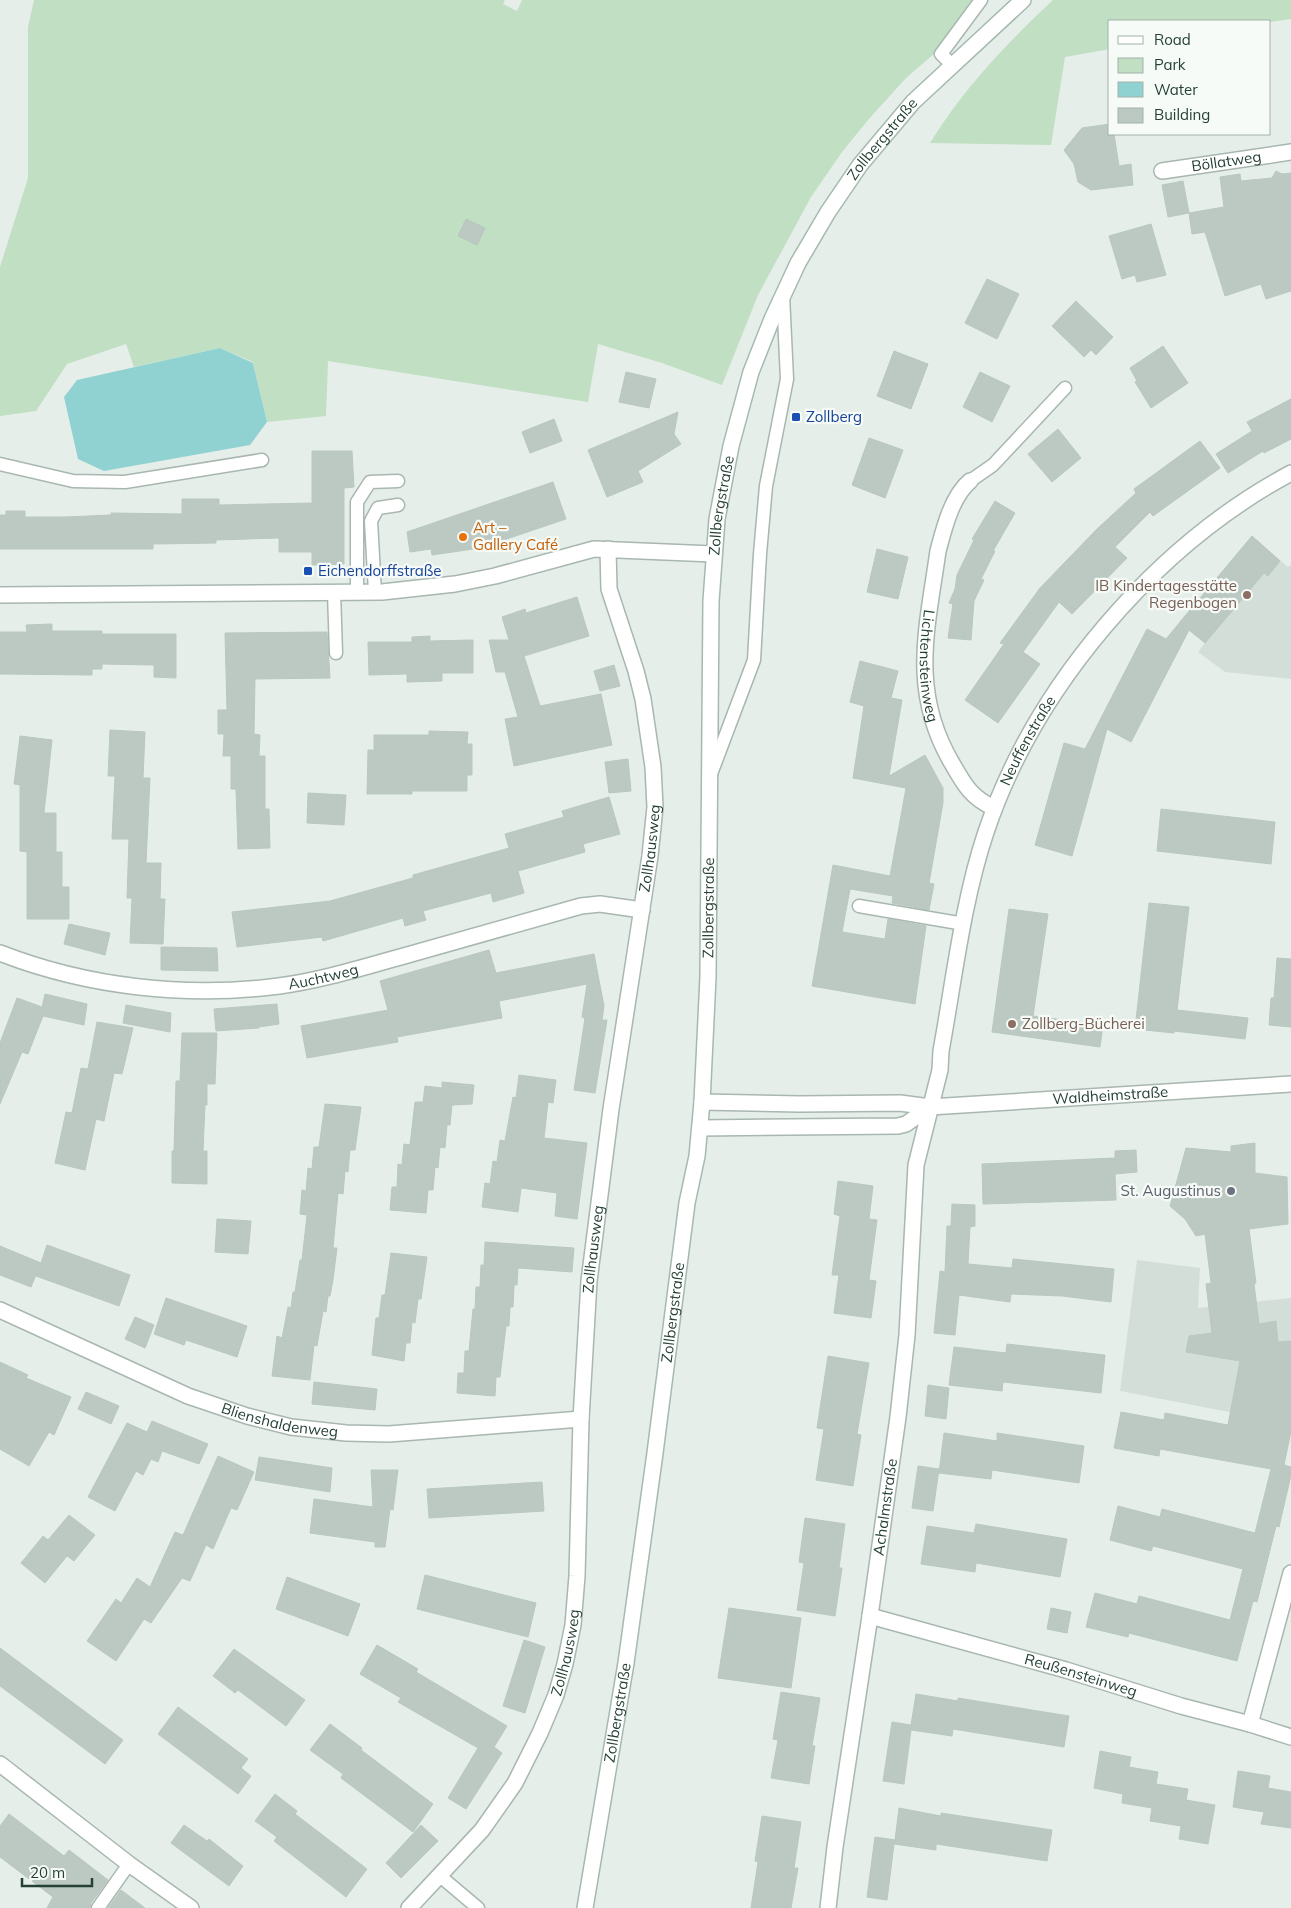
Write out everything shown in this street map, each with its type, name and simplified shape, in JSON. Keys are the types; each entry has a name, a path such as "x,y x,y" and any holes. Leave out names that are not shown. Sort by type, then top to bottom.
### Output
{"street":[{"name":"Zollbergstraße","path":"585,1908 636,1598 688,1203 700,1128 708,978 708,781 714,554 723,482 738,415 759,350 783,294 810,241 860,166 913,102 1023,0"},
{"name":"Böllatweg","path":"1162,171 1291,152"},
{"name":"Neuffenstraße","path":"930,1107 940,1070 941,1051 964,924 980,852 994,808 1041,715 1086,649 1104,627 1154,575 1207,528 1242,502 1291,473"},
{"name":"Lichtensteinweg","path":"970,481 957,496 942,534 938,551 924,661 925,682 934,724 950,761 975,797 994,808"},
{"path":"0,595 375,592 454,584 494,576 581,552 608,549 714,554"},
{"name":"Zollhausweg","path":"409,1908 482,1830 514,1783 540,1733 560,1681 569,1647 576,1594 581,1419 589,1282 595,1223 654,828 653,767 647,724 636,671 609,589 608,549"},
{"name":"Auchtweg","path":"0,953 69,974 130,986 176,989 250,989 305,982 339,974 582,906 600,904 642,910"},
{"name":"Waldheimstraße","path":"702,1102 900,1103 930,1107 1291,1084"},
{"path":"700,1128 898,1126 906,1124 930,1107"},
{"name":"Achalmstraße","path":"828,1908 835,1847 870,1616 907,1335 916,1165 930,1107"},
{"name":"Blienshaldenweg","path":"0,1310 188,1396 240,1414 291,1427 346,1433 389,1434 581,1419"},
{"path":"1250,1724 1291,1573"},
{"name":"Reußensteinweg","path":"870,1616 1066,1670 1181,1706 1291,1737"},
{"path":"0,1764 129,1864 191,1908"}],"lane":[{"path":"952,65 941,54 981,0"},
{"path":"708,781 754,660 766,486 787,379 783,294"},
{"path":"970,481 993,465 1065,388"},
{"path":"0,464 74,481 125,482 262,460"},
{"path":"357,592 357,502 370,482 398,481"},
{"path":"375,592 371,521 378,508 398,505"},
{"path":"334,592 336,653"},
{"path":"859,906 964,924"},
{"path":"98,1908 129,1864"},
{"path":"440,1876 478,1908"}],"shaded area":[{"name":"IB Kindertagesstätte Regenbogen","path":"1252,536 1288,567 1291,565 1291,679 1225,672 1198,652 1205,643 1179,622"},
{"path":"1137,1260 1200,1268 1198,1308 1291,1298 1291,1424 1120,1391"}],"green space":[{"path":"34,0 505,0 503,4 517,11 522,0 974,0 935,53 906,78 868,120 842,152 811,197 758,295 722,385 662,363 598,344 588,402 328,361 326,416 267,422 253,362 220,348 134,367 126,344 67,364 36,411 0,416 0,267 28,178 28,27"},
{"path":"1053,0 1291,0 1291,19 1271,22 1271,20 1108,20 1108,49 1065,57 1051,145 930,143 971,86 1019,33"}],"water":[{"path":"220,348 253,363 267,422 250,445 104,471 78,459 64,397 77,380"}],"building":[{"path":"1108,124 1108,135 1114,135 1119,166 1131,164 1133,185 1091,190 1078,182 1074,164 1064,150 1082,128"},
{"path":"1276,171 1282,174 1291,173 1291,291 1266,299 1261,284 1225,296 1205,232 1192,234 1189,213 1224,207 1220,177 1240,174 1241,181 1272,178"},
{"path":"1183,181 1189,213 1168,217 1162,185"},
{"path":"466,219 485,228 477,245 458,236"},
{"path":"1151,224 1166,275 1137,282 1135,275 1122,279 1109,236"},
{"path":"987,279 1019,294 997,339 965,323"},
{"path":"1076,301 1113,337 1096,355 1091,350 1084,357 1052,326"},
{"path":"1163,346 1188,383 1151,408 1135,382 1137,381 1130,368"},
{"path":"894,351 928,364 911,409 877,396"},
{"path":"626,372 656,379 649,408 619,402"},
{"path":"980,372 1010,386 992,422 963,407"},
{"path":"1291,399 1291,439 1264,453 1263,451 1228,473 1216,454 1252,431 1247,422"},
{"path":"678,412 674,434 681,444 638,471 643,482 607,497 588,450"},
{"path":"554,419 562,441 530,453 522,432"},
{"path":"1058,429 1081,458 1052,482 1028,454"},
{"path":"869,438 903,450 885,498 852,485"},
{"path":"1200,441 1220,468 1153,516 1150,512 1115,547 1127,558 1072,614 1059,602 1023,652 1040,664 998,723 965,700 1004,644 1000,643 1040,588 1097,529 1136,493 1134,489"},
{"path":"312,451 352,451 354,487 344,488 344,564 312,565 312,552 279,552 279,538 216,540 216,543 153,544 153,549 0,549 0,515 6,515 6,511 25,511 25,517 111,515 111,513 182,514 182,499 219,499 219,505 312,503"},
{"path":"553,482 566,519 480,548 432,555 431,549 410,552 407,532"},
{"path":"995,501 1015,513 993,551 995,551 981,579 984,580 974,601 971,640 948,638 953,604 949,603 955,589 957,575 974,540 972,539"},
{"path":"1252,536 1280,561 1268,576 1264,573 1205,643 1189,630 1131,742 1107,729 1072,856 1035,845 1064,743 1085,749 1147,629 1166,639"},
{"path":"877,549 908,557 898,599 867,592"},
{"path":"577,597 589,636 524,656 540,706 601,694 612,745 514,766 505,719 518,717 505,672 496,672 489,640 509,640 502,617 525,609 526,613"},
{"path":"52,624 52,631 102,631 102,634 176,634 176,678 154,677 154,665 102,664 102,669 92,669 92,675 0,674 0,632 27,632 26,625"},
{"path":"327,632 330,678 255,679 254,734 260,735 259,756 265,756 265,809 269,809 270,848 238,849 236,789 231,789 231,756 223,756 224,734 218,734 218,710 227,710 225,633"},
{"path":"430,636 430,641 473,640 473,673 442,673 442,681 407,682 407,674 369,675 368,642 412,642 412,637"},
{"path":"860,661 898,671 891,698 902,700 889,776 925,755 943,788 943,803 929,883 934,884 929,910 892,903 893,896 850,889 842,932 885,939 888,919 926,926 915,1004 812,986 833,865 890,876 906,788 853,778 864,706 850,702"},
{"path":"614,665 620,686 600,691 594,671"},
{"path":"110,730 145,732 143,778 150,778 146,863 161,863 160,899 165,899 163,944 130,943 132,898 127,898 129,839 112,839 115,776 108,776"},
{"path":"429,731 468,732 467,744 472,744 472,775 467,775 467,791 412,791 412,794 367,794 368,750 374,750 374,735 429,735"},
{"path":"20,736 52,740 44,813 56,813 56,852 62,852 62,887 69,887 69,919 27,919 27,852 20,851 20,785 14,784"},
{"path":"628,759 631,791 609,793 605,762"},
{"path":"308,793 346,795 344,825 307,823"},
{"path":"609,797 620,834 583,844 585,852 518,871 524,893 493,902 491,893 423,911 426,920 405,926 403,918 323,941 322,937 237,947 232,912 330,901 413,878 413,875 509,848 505,834 564,817 562,811"},
{"path":"1161,809 1275,822 1271,864 1157,851"},
{"path":"1149,903 1189,907 1177,1010 1248,1018 1245,1039 1174,1031 1174,1033 1135,1029"},
{"path":"1009,909 1048,914 1033,1016 1103,1025 1100,1047 992,1032"},
{"path":"69,924 110,933 105,955 64,944"},
{"path":"161,947 217,948 218,971 161,970"},
{"path":"489,950 496,973 594,954 604,1006 602,1020 607,1020 595,1093 574,1090 585,1018 582,1017 587,984 499,1001 502,1018 397,1037 398,1042 307,1058 301,1026 388,1010 380,981"},
{"path":"1277,958 1291,959 1291,1027 1269,1025 1271,998 1274,998"},
{"path":"45,994 87,1004 84,1025 43,1016 28,1054 22,1052 0,1104 0,1043 17,998 42,1007"},
{"path":"277,1004 279,1024 259,1028 216,1031 214,1009"},
{"path":"126,1005 171,1013 170,1032 123,1023"},
{"path":"97,1022 133,1028 122,1074 114,1073 104,1121 96,1119 85,1170 55,1163 66,1112 72,1113 81,1068 88,1069"},
{"path":"182,1033 217,1033 215,1084 207,1084 207,1105 205,1105 203,1151 207,1151 207,1184 172,1183 176,1081 180,1081"},
{"path":"519,1075 556,1080 553,1103 548,1102 544,1138 587,1143 577,1219 555,1216 557,1193 521,1188 518,1212 482,1207 485,1183 490,1184 493,1161 497,1162 500,1140 505,1141 513,1097 516,1098"},
{"path":"442,1082 474,1085 472,1104 452,1105 450,1125 447,1125 445,1148 440,1147 438,1168 435,1167 433,1190 428,1190 426,1213 390,1210 392,1187 397,1187 398,1164 402,1165 404,1144 410,1145 415,1102 423,1102 425,1086 442,1088"},
{"path":"325,1104 361,1107 355,1150 350,1150 348,1172 345,1171 343,1194 338,1193 333,1248 337,1248 330,1296 328,1296 326,1312 323,1311 317,1346 314,1345 310,1380 272,1376 277,1336 282,1338 288,1307 291,1308 293,1292 295,1292 300,1260 302,1260 307,1215 300,1214 302,1190 306,1191 308,1168 312,1169 314,1147 319,1147"},
{"path":"1255,1143 1255,1173 1287,1177 1288,1224 1249,1229 1259,1324 1276,1321 1278,1342 1291,1341 1291,1431 1284,1465 1291,1467 1291,1475 1279,1527 1276,1526 1257,1602 1253,1601 1237,1661 1129,1633 1128,1637 1086,1627 1095,1593 1137,1604 1139,1596 1230,1620 1243,1569 1153,1546 1151,1551 1110,1540 1118,1506 1160,1517 1162,1509 1255,1533 1271,1469 1160,1449 1159,1456 1114,1448 1121,1412 1164,1420 1165,1413 1228,1425 1240,1361 1186,1352 1189,1336 1212,1333 1206,1284 1211,1283 1205,1234 1196,1236 1185,1219 1170,1206 1186,1148 1231,1152 1231,1146"},
{"path":"1136,1150 1137,1172 1115,1174 1116,1200 983,1204 982,1164 1114,1158 1115,1161 1115,1151"},
{"path":"838,1181 873,1186 869,1219 877,1220 869,1280 876,1281 871,1318 834,1313 839,1275 832,1275 840,1216 834,1214"},
{"path":"952,1204 975,1205 975,1226 970,1227 968,1264 1012,1268 1013,1259 1114,1269 1111,1302 1062,1296 1011,1294 1010,1302 959,1295 955,1335 934,1333 940,1271 945,1272 947,1226 951,1226"},
{"path":"217,1219 251,1221 248,1254 215,1252"},
{"path":"485,1242 574,1248 572,1272 518,1268 517,1285 514,1285 513,1307 510,1307 509,1326 506,1326 500,1377 496,1377 495,1396 457,1393 458,1373 464,1373 465,1351 469,1351 476,1287 480,1287 481,1265 484,1265"},
{"path":"47,1245 130,1275 119,1306 36,1276 39,1268 31,1287 0,1275 0,1246 41,1263"},
{"path":"391,1253 427,1257 421,1299 418,1299 415,1323 412,1322 410,1343 406,1343 404,1361 372,1355 376,1318 379,1318 382,1295 385,1295"},
{"path":"166,1298 247,1326 237,1357 186,1340 184,1345 154,1334"},
{"path":"135,1317 154,1325 145,1348 125,1339"},
{"path":"1007,1344 1105,1355 1101,1393 1003,1382 1002,1391 949,1385 954,1347 1006,1353"},
{"path":"828,1356 869,1363 857,1434 861,1435 853,1486 816,1480 824,1429 817,1428"},
{"path":"0,1362 28,1375 26,1378 71,1397 54,1435 49,1432 29,1466 0,1449"},
{"path":"314,1382 377,1389 375,1410 312,1404"},
{"path":"928,1385 949,1388 946,1419 925,1416"},
{"path":"86,1392 119,1406 111,1424 78,1409"},
{"path":"152,1421 208,1444 199,1464 162,1451 158,1462 151,1459 143,1475 136,1471 115,1511 88,1497 127,1423 147,1432"},
{"path":"944,1433 997,1441 997,1433 1084,1446 1079,1483 992,1470 991,1479 939,1473"},
{"path":"218,1456 254,1472 237,1510 231,1508 213,1549 206,1545 190,1581 182,1578 151,1623 144,1619 116,1661 87,1641 116,1599 121,1603 137,1578 150,1587 175,1532 183,1535"},
{"path":"259,1457 332,1468 330,1492 255,1480"},
{"path":"918,1466 939,1469 933,1511 912,1508"},
{"path":"371,1470 398,1470 393,1510 390,1509 385,1547 375,1547 375,1542 310,1533 314,1499 373,1507"},
{"path":"542,1482 544,1511 429,1518 427,1489"},
{"path":"69,1515 95,1535 74,1561 67,1556 45,1583 21,1563 43,1536 48,1540"},
{"path":"805,1518 845,1524 839,1568 842,1568 835,1616 797,1610 804,1563 799,1562"},
{"path":"976,1524 1067,1539 1060,1577 976,1563 975,1572 921,1564 927,1526 974,1533"},
{"path":"425,1575 536,1603 528,1637 417,1609"},
{"path":"287,1577 360,1604 348,1636 276,1609"},
{"path":"729,1608 801,1618 791,1688 718,1678"},
{"path":"1051,1608 1071,1612 1067,1633 1047,1629"},
{"path":"524,1640 545,1647 525,1713 503,1706"},
{"path":"377,1645 418,1669 416,1672 507,1726 494,1747 502,1753 466,1809 448,1798 478,1748 398,1702 401,1698 360,1674"},
{"path":"0,1648 123,1740 105,1764 0,1686"},
{"path":"234,1649 305,1700 286,1726 238,1690 235,1693 213,1676"},
{"path":"781,1692 820,1698 812,1746 815,1746 809,1784 771,1778 778,1740 773,1739"},
{"path":"916,1694 958,1701 958,1698 1069,1716 1064,1747 953,1729 952,1736 911,1730 904,1784 883,1781 892,1722 911,1725"},
{"path":"178,1707 248,1759 241,1768 251,1776 238,1794 158,1734"},
{"path":"330,1724 362,1748 361,1750 433,1804 413,1832 341,1778 343,1774 310,1750"},
{"path":"1100,1751 1131,1757 1129,1767 1158,1772 1156,1784 1188,1789 1186,1800 1215,1805 1208,1844 1179,1839 1181,1826 1150,1821 1152,1808 1122,1803 1123,1794 1094,1788"},
{"path":"1238,1771 1270,1776 1268,1788 1291,1792 1291,1828 1261,1824 1264,1812 1233,1807"},
{"path":"275,1794 297,1811 295,1814 367,1869 346,1897 274,1841 277,1837 255,1821"},
{"path":"899,1808 941,1816 941,1813 1052,1830 1047,1861 936,1844 936,1850 894,1844 887,1900 867,1897 875,1837 895,1840"},
{"path":"9,1814 64,1856 69,1850 108,1880 91,1903 90,1908 47,1908 53,1897 0,1857 0,1826"},
{"path":"762,1816 801,1822 794,1868 798,1868 791,1908 751,1908 758,1862 755,1861"},
{"path":"184,1825 207,1841 209,1839 243,1866 229,1886 171,1843"},
{"path":"421,1825 438,1841 401,1878 386,1863"},
{"path":"121,1890 145,1908 108,1908"}],"place":[{"name":"Zollberg","path":"796,417"},
{"name":"Art – Gallery Café","path":"463,537"},
{"name":"Eichendorffstraße","path":"308,571"},
{"name":"IB Kindertagesstätte Regenbogen","path":"1247,595"},
{"name":"Zollberg-Bücherei","path":"1012,1024"},
{"name":"St. Augustinus","path":"1231,1191"}]}
